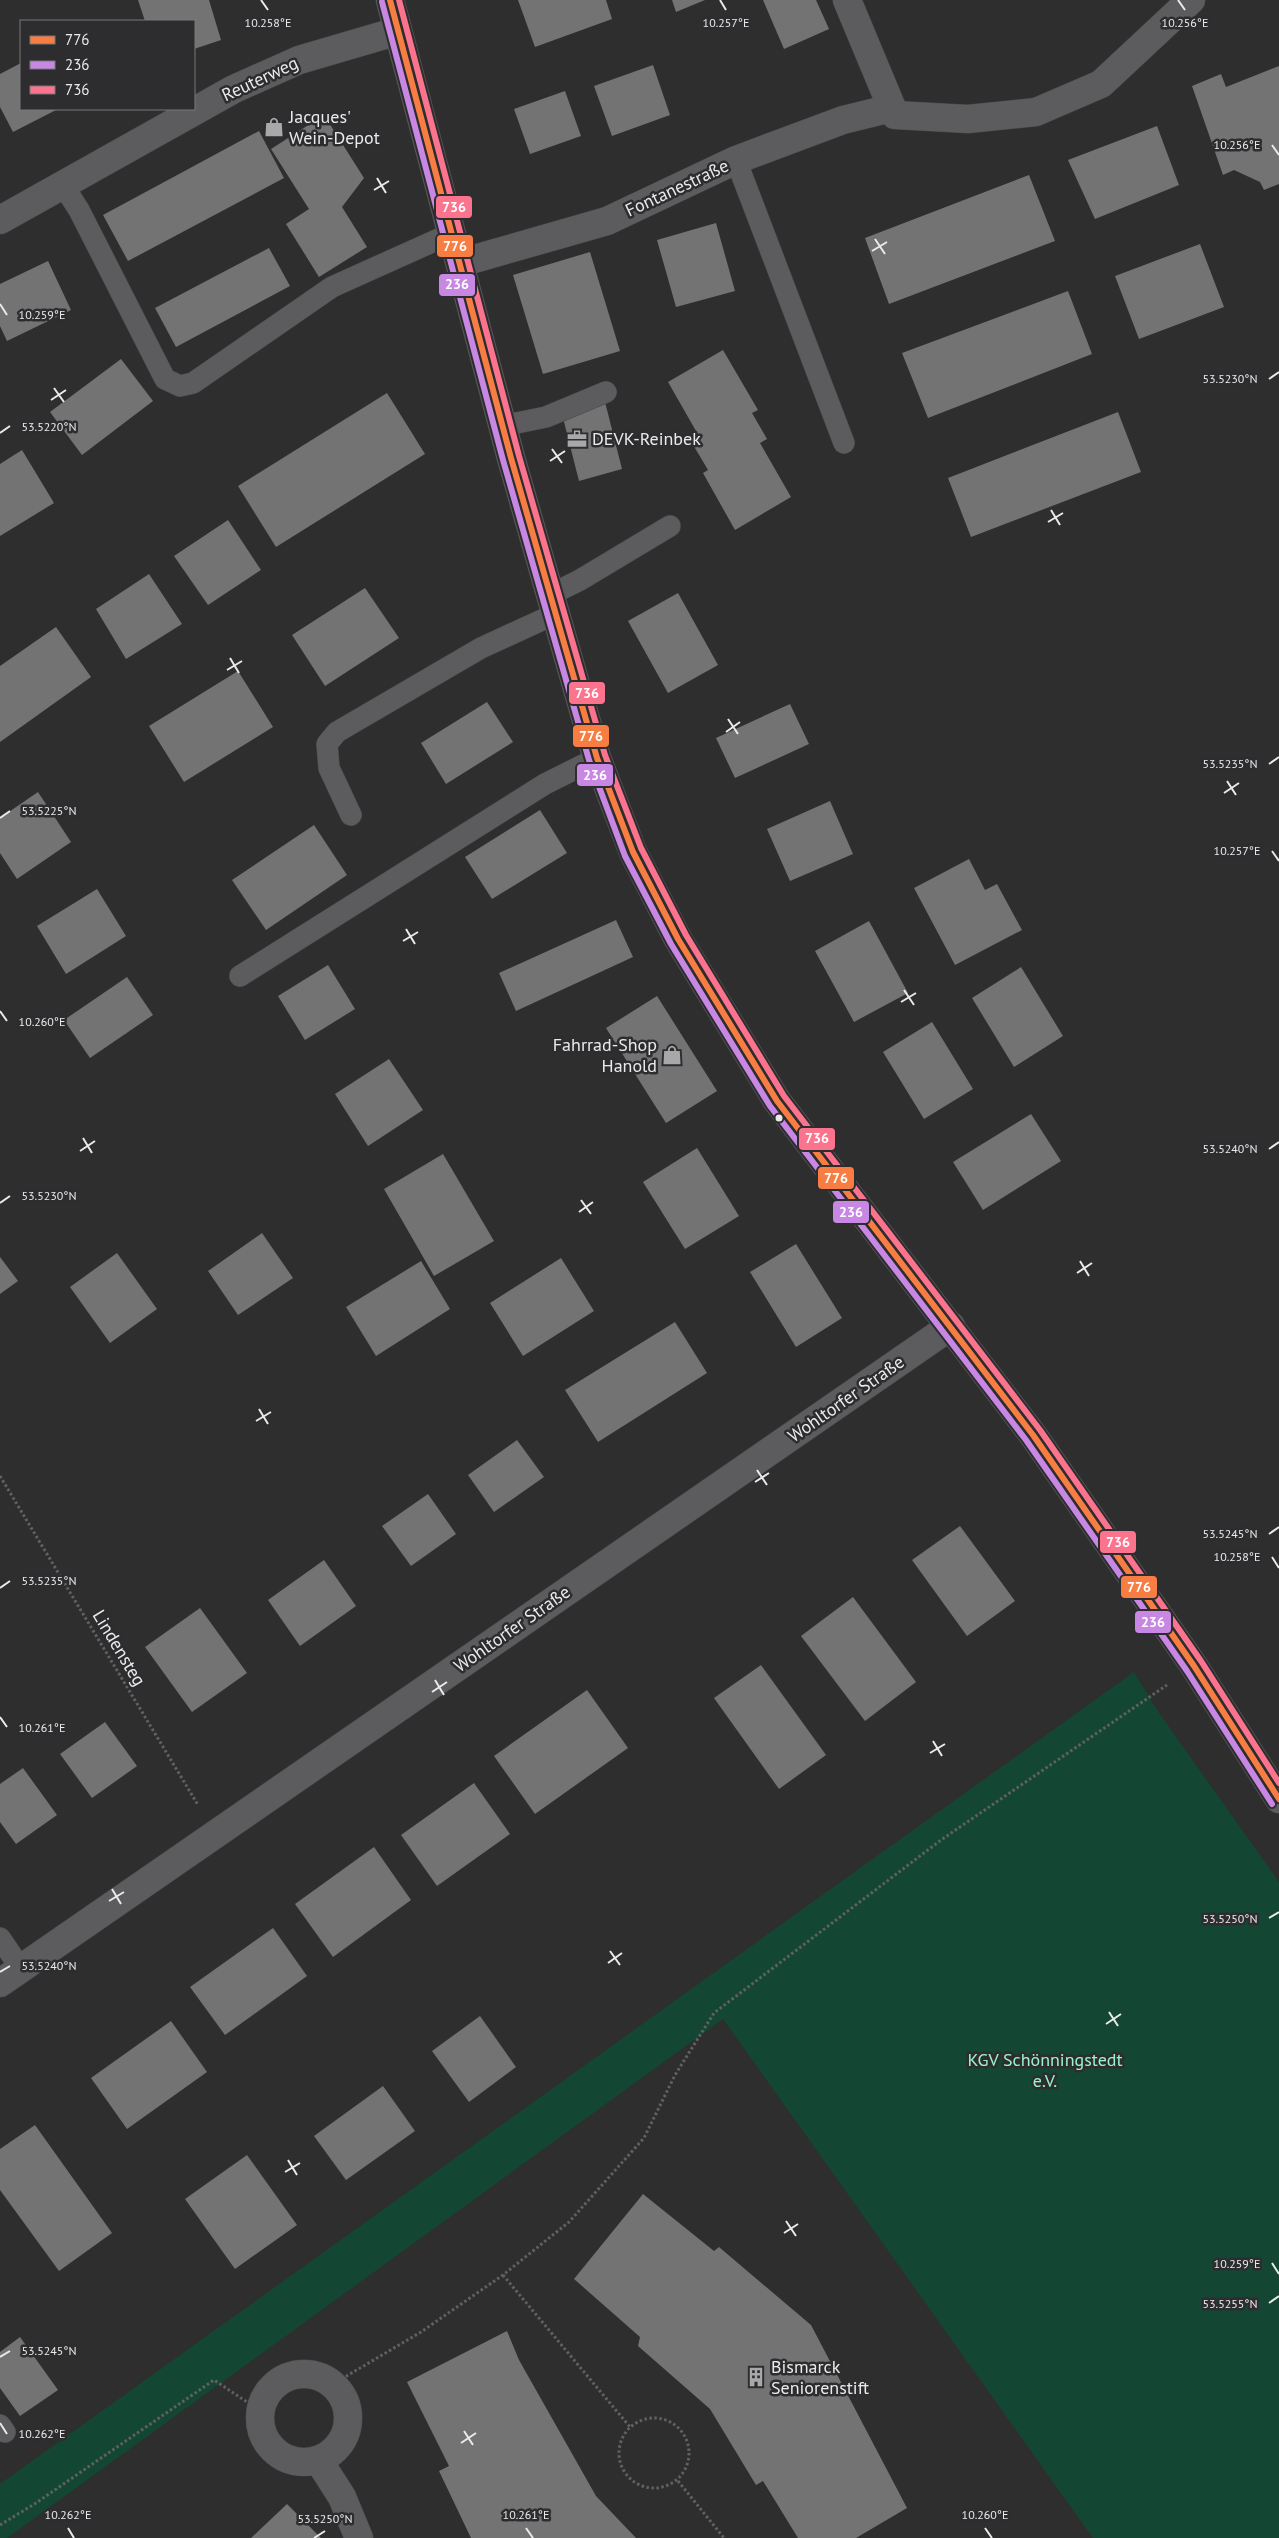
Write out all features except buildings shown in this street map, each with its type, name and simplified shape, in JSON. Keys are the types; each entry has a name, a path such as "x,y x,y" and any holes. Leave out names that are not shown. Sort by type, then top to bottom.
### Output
{"street":[{"path":"390,0 502,426 597,758 633,852 674,930 777,1101 951,1326 1033,1436 1194,1666 1279,1799"},
{"path":"847,0 894,115 968,119 1036,112 1101,84 1191,0"},
{"name":"Reuterweg","path":"0,220 234,89 299,60 398,31"},
{"name":"Fontanestraße","path":"460,263 607,221 736,160 843,120 892,108"},
{"name":"Wohltorfer Straße","path":"11,1976 951,1326"},
{"path":"312,2374 333,2384 346,2403 348,2427 338,2447 319,2461 295,2463 274,2453 261,2433 259,2410 269,2389 288,2376 312,2374"},
{"path":"319,2461 342,2497 359,2538"}],"lane":[{"path":"736,160 844,443"},
{"path":"62,185 79,210 165,378 180,386 193,383 332,287 452,233"},
{"path":"502,426 546,417 606,392"},
{"path":"351,815 329,768 326,744 337,732 553,604 580,580 670,526"},
{"path":"240,976 545,784 597,758"},
{"path":"0,1938 11,1976"}],"path":[{"name":"Lindensteg","path":"0,1476 215,1834"},
{"path":"333,2384 421,2332 503,2276 569,2222 644,2138 675,2075 714,2013 941,1840 1194,1666"},
{"path":"503,2276 630,2427"},
{"path":"0,2524 36,2503 214,2380 259,2410"},
{"path":"647,2418 665,2419 681,2430 689,2446 688,2465 678,2480 661,2488 642,2487 627,2477 619,2460 620,2442 630,2427 647,2418"},
{"path":"678,2480 724,2538"}],"green space":[{"name":"KGV Schönningstedt e.V.","path":"1134,1672 1157,1710 1279,1882 1279,2538 1093,2538 723,2019 7,2538 0,2538 0,2484"}],"transit line":[{"name":"776","path":"390,0 511,458 597,758 633,852 678,939 777,1101 1033,1435 1194,1666 1279,1799"},
{"name":"736","path":"399,0 519,456 605,755 641,848 686,935 784,1096 1040,1430 1201,1661 1279,1783"},
{"name":"236","path":"382,2 503,460 589,760 625,856 671,944 770,1106 1026,1440 1187,1671 1272,1804"}],"place":[{"name":"Jacques' Wein-Depot","path":"274,127"},
{"name":"DEVK-Reinbek","path":"577,439"},
{"name":"Fahrrad-Shop Hanold","path":"672,1055"},
{"name":"Bismarck Seniorenstift","path":"756,2377"}]}
